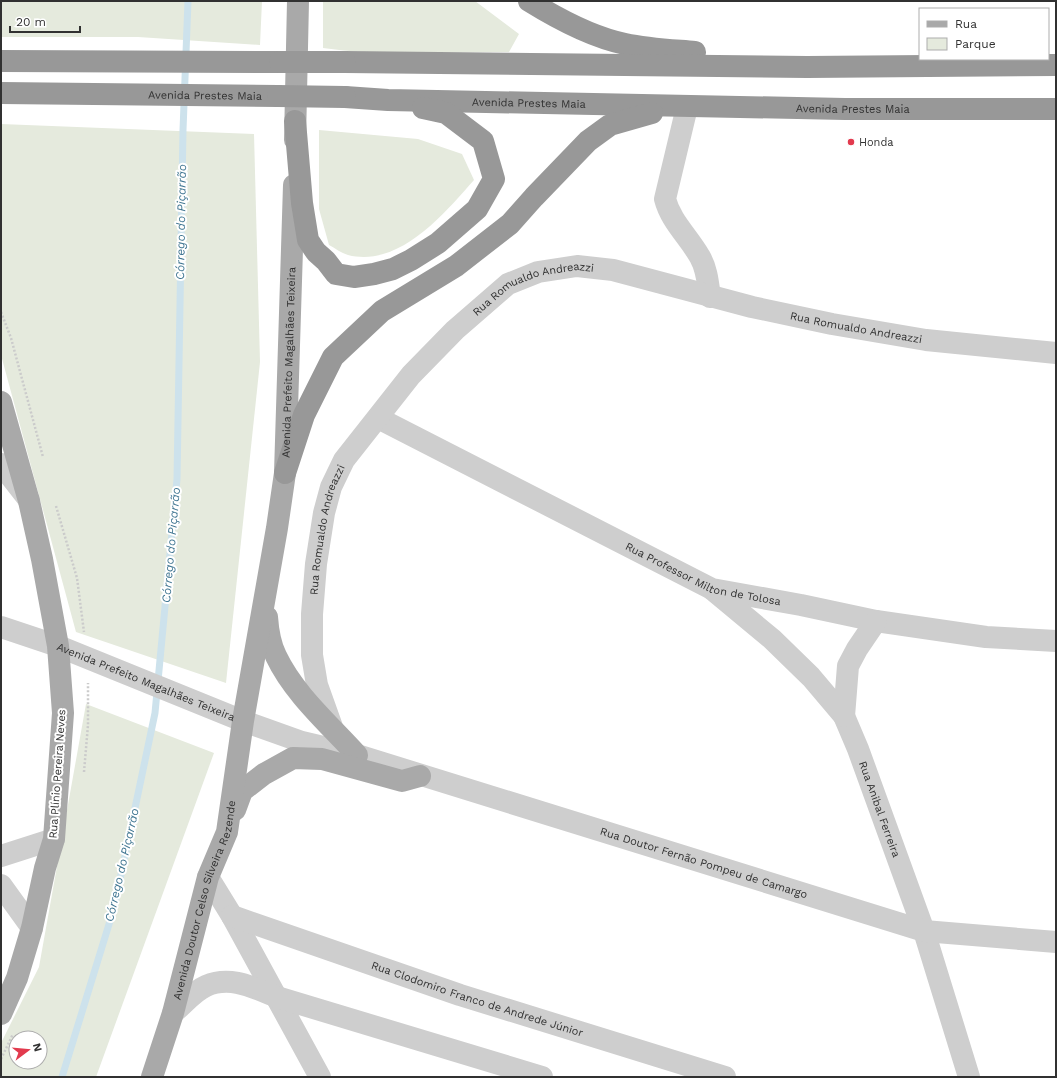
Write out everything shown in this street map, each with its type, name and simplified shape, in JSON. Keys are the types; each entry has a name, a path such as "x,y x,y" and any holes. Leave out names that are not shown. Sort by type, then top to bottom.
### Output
{"highway":[{"path":"529,1 585,31 624,44 654,49 737,54 807,66"},
{"path":"1,61 125,63 345,62 807,66 1056,65"},
{"name":"Avenida Prestes Maia","path":"1,93 345,97 388,100 685,106 1056,109"},
{"path":"296,121 302,203 308,240 316,252 326,261 336,274 354,277 393,270 438,243 477,209 494,179 484,141 446,113 388,100"},
{"path":"285,473 304,415 333,357 382,311 456,266 510,224 588,141 610,125 643,114 685,106"}],"main road":[{"name":"Avenida Prefeito Magalhães Teixeira","path":"243,721 285,473 296,121 298,1"},
{"name":"Avenida Prefeito Magalhães Teixeira","path":"1,402 30,501 58,646"},
{"path":"264,600 270,639 276,656 304,698 357,755"},
{"name":"Rua Plínio Pereira Neves","path":"1,1014 16,978 32,928 45,868 54,839 63,713 58,646"},
{"name":"Avenida Doutor Celso Silveira Rezende","path":"152,1077 173,1013 208,877 227,832 243,721"},
{"path":"227,832 242,791 264,774 293,758 322,759 402,781 420,776"}],"street":[{"path":"685,106 665,199 668,211 700,258 706,273 710,296"},
{"name":"Rua Romualdo Andreazzi","path":"332,727 317,685 312,655 312,614 316,564 324,513 331,487 344,460 411,375 455,330 508,284 538,272 577,266 613,270 752,307 832,324 926,340 1056,353"},
{"name":"Rua Professor Milton de Tolosa","path":"378,418 712,589 801,605 876,621 986,637 1056,641"},
{"path":"1,464 30,501"},
{"name":"Rua Anibal Ferreira","path":"712,589 772,639 811,677 844,716 858,749 924,931 969,1077"},
{"path":"844,716 848,666 857,649 876,621"},
{"path":"1,627 58,646"},
{"name":"Avenida Prefeito Magalhães Teixeira","path":"58,646 126,672 243,721 302,742 357,755"},
{"name":"Rua Doutor Fernão Pompeu de Camargo","path":"357,755 420,776 924,931 1056,942"},
{"path":"1,856 54,839"},
{"path":"208,877 232,916 320,1077"},
{"path":"1,885 32,928"},
{"name":"Rua Clodomiro Franco de Andrede Júnior","path":"232,916 460,995 725,1077"},
{"path":"1,994 16,978"},
{"path":"173,1013 205,986 224,981 243,984 277,997 542,1077"}],"green space":[{"path":"1,1 262,1 260,45 138,37 1,37"},
{"path":"323,1 475,1 519,34 509,52 393,53 346,51 323,48"},
{"path":"1,124 254,134 260,362 226,683 76,632 1,355"},
{"path":"319,130 418,139 462,154 474,180 449,208 434,222 419,235 402,246 385,254 367,257 348,255 329,245 319,209"},
{"path":"86,704 214,753 96,1077 1,1077 1,1043 39,967"}],"waterway":[{"name":"Córrego do Piçarrão","path":"62,1077 114,908 155,713 177,479 183,130 188,1"}],"place":[{"name":"Honda","path":"851,142"}]}
